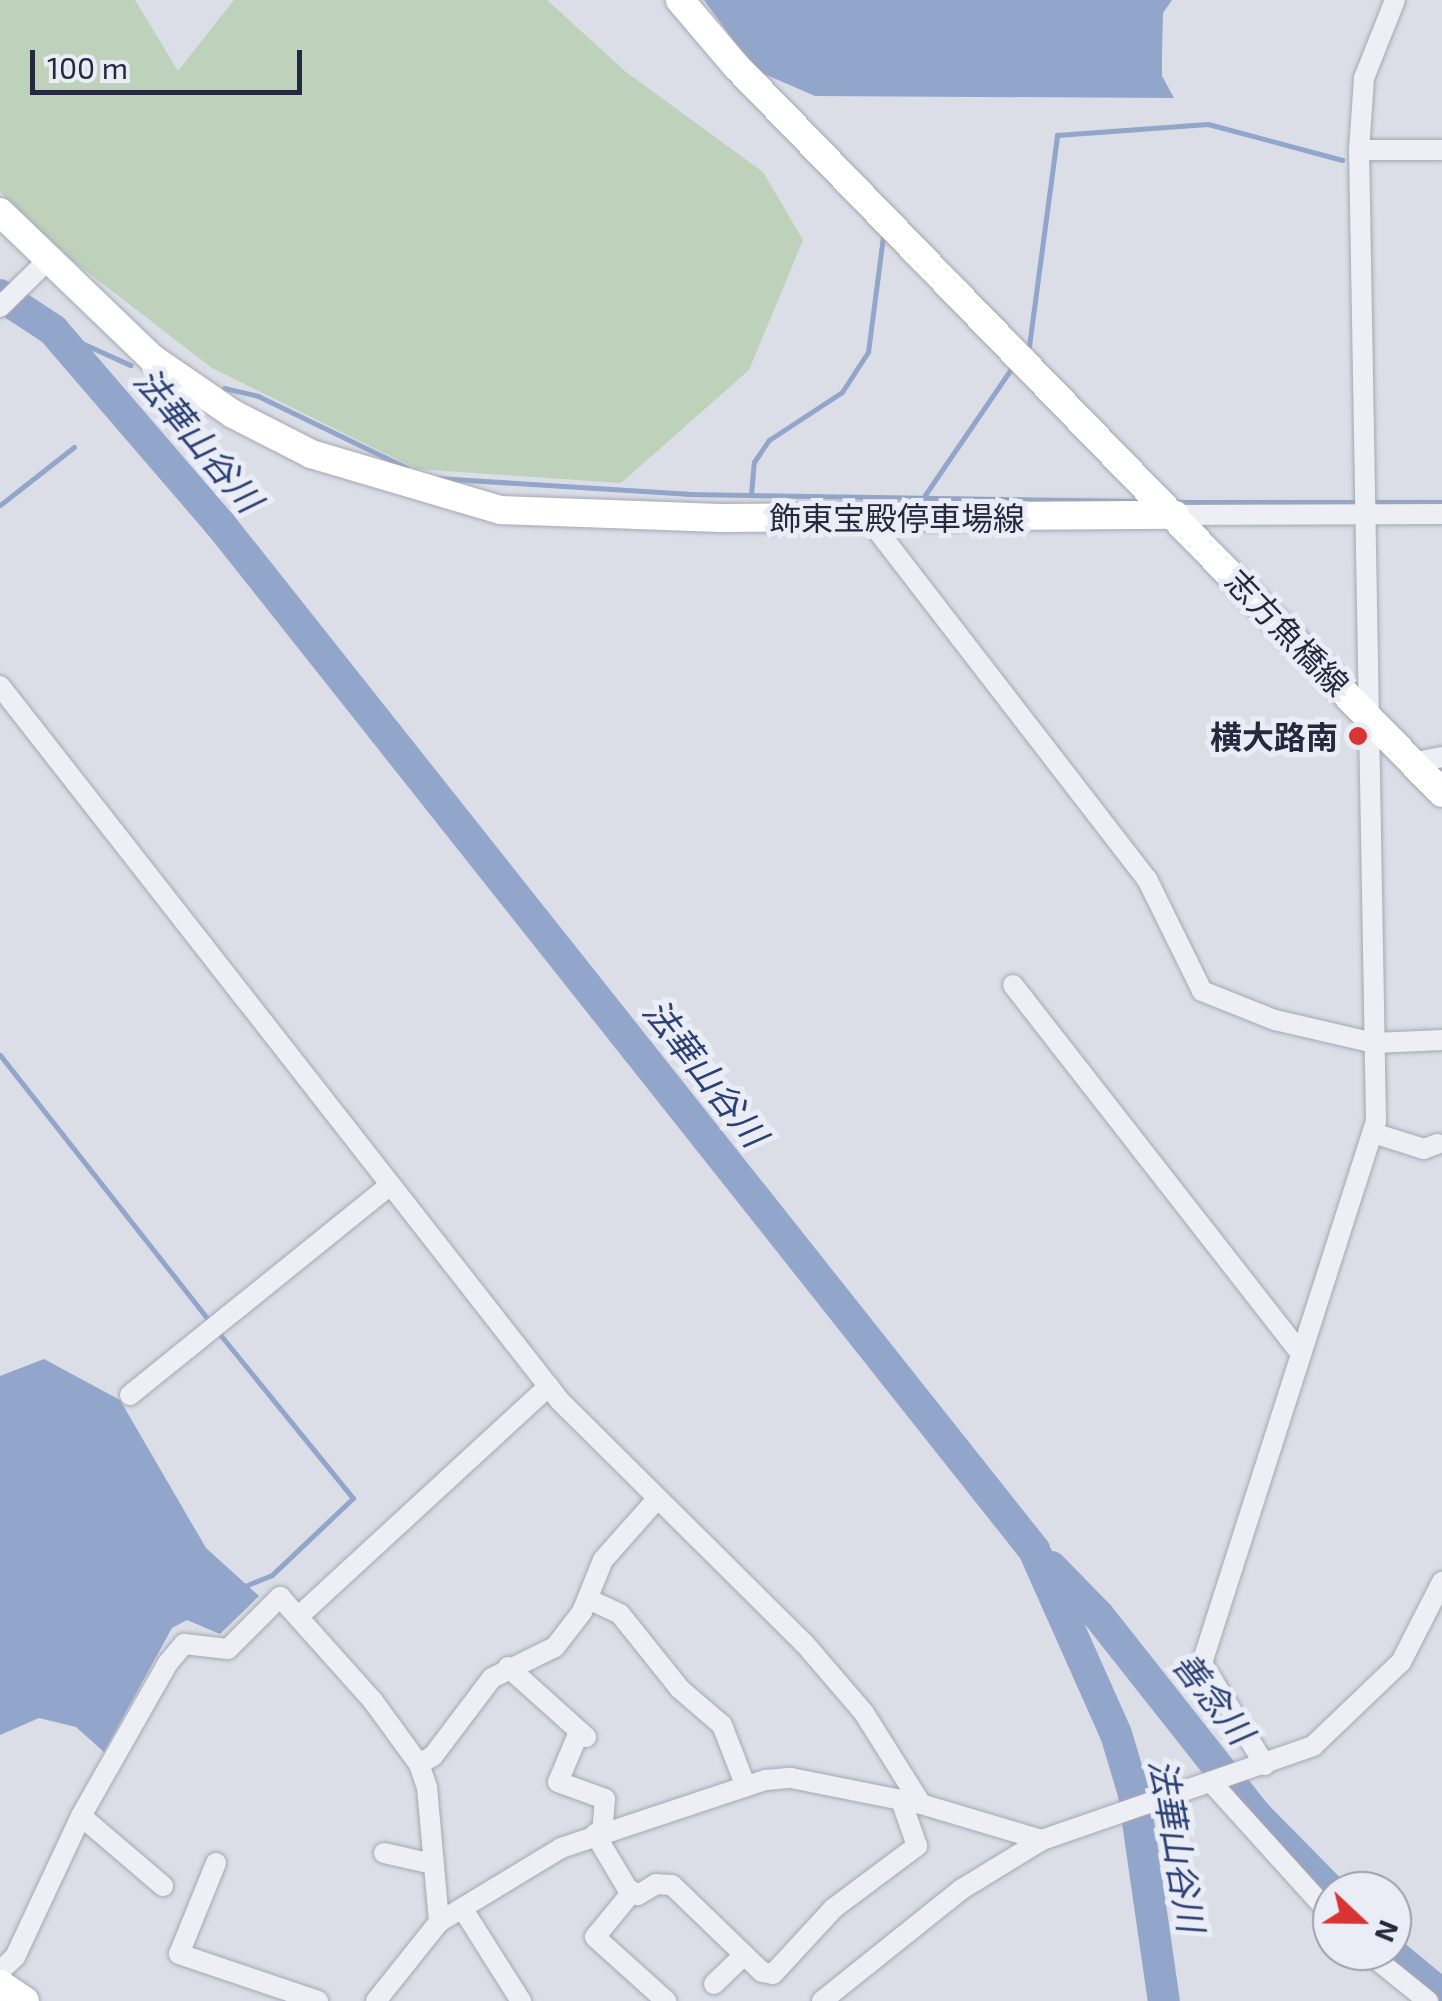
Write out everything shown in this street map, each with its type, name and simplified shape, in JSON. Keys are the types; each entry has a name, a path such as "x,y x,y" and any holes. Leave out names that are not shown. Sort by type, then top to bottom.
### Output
{"main road":[{"path":"680,0 736,66 1164,504"},
{"name":"飾東宝殿停車場線","path":"0,212 171,373 312,454 500,510 867,517 1164,504"},
{"name":"志方魚橋線","path":"1164,504 1442,793"},
{"path":"0,1984 25,2001"}],"street":[{"path":"1258,1767 1202,1662 1298,1350 1374,1133 1359,150 1364,78 1395,0"},
{"path":"1359,150 1442,150"},
{"path":"0,307 48,260"},
{"path":"1164,504 1362,503 1442,514"},
{"path":"867,517 1147,879 1202,992 1275,1020 1375,1042 1442,1040"},
{"path":"0,686 548,1386 864,1713 911,1802 917,1846 834,1908 773,1974 744,1955 672,1885 632,1892 595,1937 666,2001"},
{"path":"1412,763 1442,757"},
{"path":"1013,985 1298,1350"},
{"path":"1374,1133 1424,1149 1438,1144"},
{"path":"130,1394 390,1185"},
{"path":"300,1615 548,1386"},
{"path":"419,1764 508,1667 555,1647 588,1599 604,1560 657,1499"},
{"path":"822,2001 962,1889 1042,1840 1314,1746 1401,1662 1442,1582"},
{"path":"0,1971 32,1924 81,1816 184,1644 228,1648 280,1597 300,1615 419,1764 428,1788 439,1922"},
{"path":"588,1599 620,1614 680,1689 722,1725 746,1787"},
{"path":"508,1667 583,1734 558,1782 606,1799 599,1833 615,1876 632,1892"},
{"path":"376,2001 439,1922 464,1911 560,1848 746,1787 791,1778 911,1802 1042,1840"},
{"path":"1213,1781 1312,1893"},
{"path":"81,1816 164,1886"},
{"path":"384,1853 433,1864"},
{"path":"216,1863 179,1954 318,2001"},
{"path":"464,1911 521,2001"},
{"path":"714,1984 744,1955"},
{"path":"1391,1971 1428,2001"}],"green space":[{"path":"0,0 135,0 178,71 234,0 547,0 626,72 763,172 803,240 749,370 621,483 416,469 212,368 73,261 0,192"}],"water":[{"path":"704,0 1172,0 1163,13 1162,76 1174,98 815,96 755,70"},
{"path":"44,1359 120,1400 206,1548 259,1596 220,1634 187,1620 172,1628 104,1752 76,1727 39,1718 0,1735 0,1376"}],"waterway":[{"path":"1029,346 1057,135 1208,124 1342,160"},
{"path":"751,494 754,462 769,440 842,392 868,352 883,236"},
{"name":"法華山谷川","path":"0,295 53,330 220,524 1034,1550 1116,1734 1134,1794 1164,2001"},
{"path":"53,330 130,365"},
{"path":"925,495 1013,366"},
{"path":"224,388 258,396 407,468"},
{"path":"0,505 74,447"},
{"path":"436,478 687,494 1144,501"},
{"path":"1175,502 1359,502"},
{"path":"1370,502 1442,502"},
{"path":"0,1055 212,1324"},
{"path":"218,1332 353,1498 272,1575 240,1588"},
{"name":"善念川","path":"1051,1567 1098,1615 1256,1815 1312,1872"},
{"name":"善念川","path":"1412,1970 1442,1995"}],"place":[{"name":"横大路南","path":"1358,736"}]}
